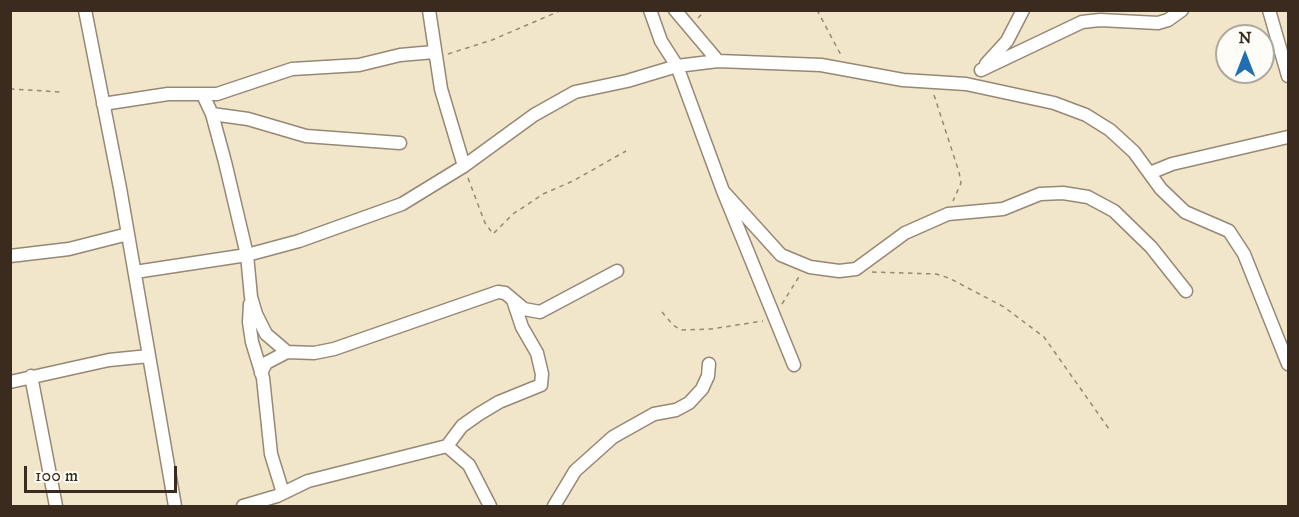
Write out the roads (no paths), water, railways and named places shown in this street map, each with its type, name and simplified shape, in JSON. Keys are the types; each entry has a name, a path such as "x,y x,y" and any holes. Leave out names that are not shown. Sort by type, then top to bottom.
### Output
{"street":[{"path":"85,10 135,272 175,507"},
{"path":"429,10 435,55 448,117 464,166"},
{"path":"650,10 661,41 676,66 723,191 794,365"},
{"path":"675,10 718,61"},
{"path":"966,84 1007,41 1023,10"},
{"path":"981,70 1082,22 1100,20 1158,23 1168,20 1182,10"},
{"path":"1269,10 1288,76"},
{"path":"104,104 168,94 203,95 234,90 292,69 359,65 400,55 435,55"},
{"path":"135,272 247,255 299,241 402,204 464,166 534,115 566,96 676,66 718,61 848,68 931,82 966,84 1054,104 1086,115 1110,130 1134,152 1161,189 1185,212 1229,231 1244,254 1288,364"},
{"path":"203,95 212,114 247,255 251,297 249,322 261,373 271,454 283,493"},
{"path":"212,114 248,119 306,136 400,143"},
{"path":"1150,173 1172,164 1288,136"},
{"path":"723,191 776,250 794,262 838,271 856,269 905,233 948,214 1003,209 1040,194 1064,192 1088,197 1114,211 1151,247 1186,291"},
{"path":"10,256 69,249 128,234"},
{"path":"261,373 266,363 287,352 314,353 334,349 492,292 505,292 524,309 540,312 617,271"},
{"path":"251,297 266,334 287,352"},
{"path":"243,507 283,493 308,481 447,446 462,426 479,414 541,385 542,374 537,353 522,327 513,298"},
{"path":"10,382 109,360 149,356"},
{"path":"554,507 575,471 613,437 654,414 676,410 689,403 702,389 708,376 709,364"},
{"path":"31,376 56,507"},
{"path":"447,446 469,465 490,507"}]}
